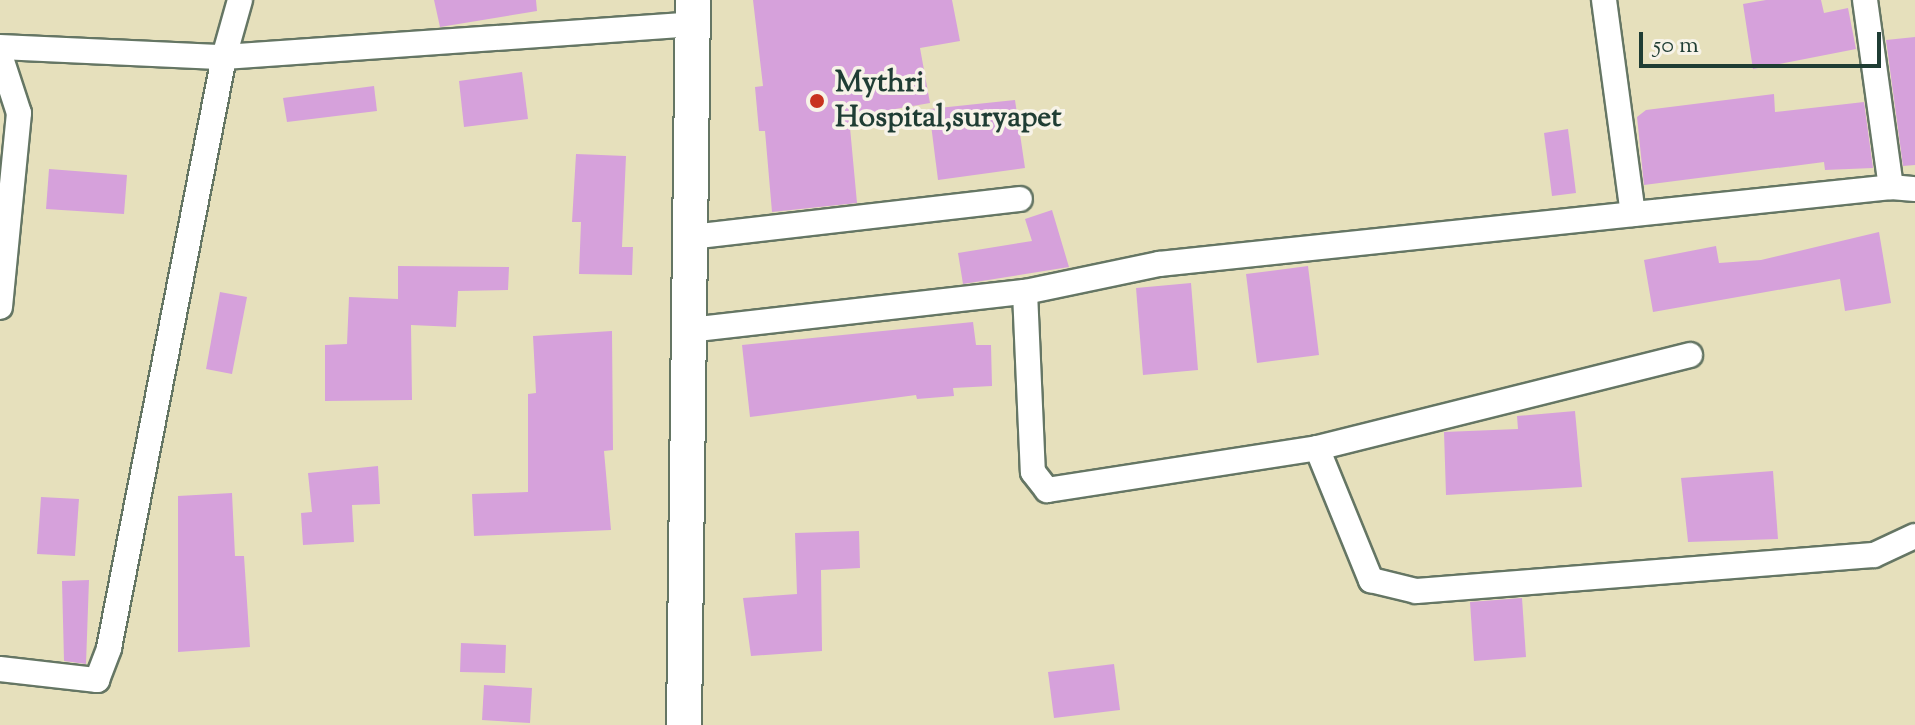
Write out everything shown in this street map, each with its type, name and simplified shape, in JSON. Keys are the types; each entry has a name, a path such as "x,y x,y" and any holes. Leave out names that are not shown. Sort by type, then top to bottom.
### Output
{"main road":[{"path":"684,725 694,12"}],"street":[{"path":"0,669 97,680 101,670 149,457 224,57 240,0"},
{"path":"1604,0 1633,214"},
{"path":"689,330 1025,292 1159,264 1903,188 1865,0"},
{"path":"0,47 224,57 694,12"},
{"path":"0,55 19,113 0,307"},
{"path":"691,237 1020,199"},
{"path":"1025,292 1033,472 1047,490 1317,448 1690,355"},
{"path":"1317,448 1371,580 1416,591 1874,555 1915,536"}],"building":[{"path":"434,0 536,0 537,11 440,27"},
{"path":"753,0 952,0 960,41 920,48 930,103 849,117 857,203 772,212 765,131 759,131 755,87 763,86"},
{"path":"1766,0 1821,0 1824,13 1848,8 1856,49 1753,69 1743,4"},
{"path":"1915,37 1915,165 1903,166 1886,40"},
{"path":"522,72 528,119 464,127 459,81"},
{"path":"374,86 377,111 287,122 283,98"},
{"path":"1774,94 1775,112 1864,102 1873,168 1825,170 1824,162 1644,185 1637,117 1646,110"},
{"path":"1015,100 1025,168 938,180 929,109"},
{"path":"1568,129 1576,193 1552,196 1544,133"},
{"path":"576,154 626,156 622,247 633,247 632,275 579,274 581,222 572,222"},
{"path":"49,169 127,175 124,214 46,209"},
{"path":"1052,210 1069,267 963,284 958,253 1032,241 1025,219"},
{"path":"1879,232 1891,303 1845,311 1840,279 1653,312 1644,260 1716,246 1719,263 1761,260"},
{"path":"398,266 509,267 508,290 458,291 456,327 411,325 412,400 325,401 325,345 347,344 349,297 398,299"},
{"path":"1308,266 1319,355 1257,363 1246,274"},
{"path":"1191,283 1198,370 1143,375 1136,288"},
{"path":"220,292 247,297 232,374 206,369"},
{"path":"973,322 976,345 991,345 992,386 953,388 954,396 917,399 916,395 750,417 742,345"},
{"path":"612,331 613,450 604,451 611,530 474,536 472,494 528,492 528,394 536,393 533,336"},
{"path":"1575,411 1582,487 1446,495 1444,432 1518,429 1517,416"},
{"path":"378,466 380,504 352,505 354,542 303,545 301,513 312,512 308,473"},
{"path":"1773,471 1778,539 1688,542 1681,478"},
{"path":"232,493 235,556 244,556 250,647 178,652 178,496"},
{"path":"41,497 79,499 75,556 37,554"},
{"path":"859,531 860,568 821,570 822,651 751,656 743,598 797,594 795,533"},
{"path":"89,580 86,664 64,661 62,581"},
{"path":"1522,598 1526,657 1474,661 1470,602"},
{"path":"461,643 506,645 505,673 460,672"},
{"path":"1114,664 1120,710 1054,718 1048,672"},
{"path":"484,685 532,688 530,723 482,720"}],"place":[{"name":"Mythri Hospital,suryapet","path":"817,101"}]}
